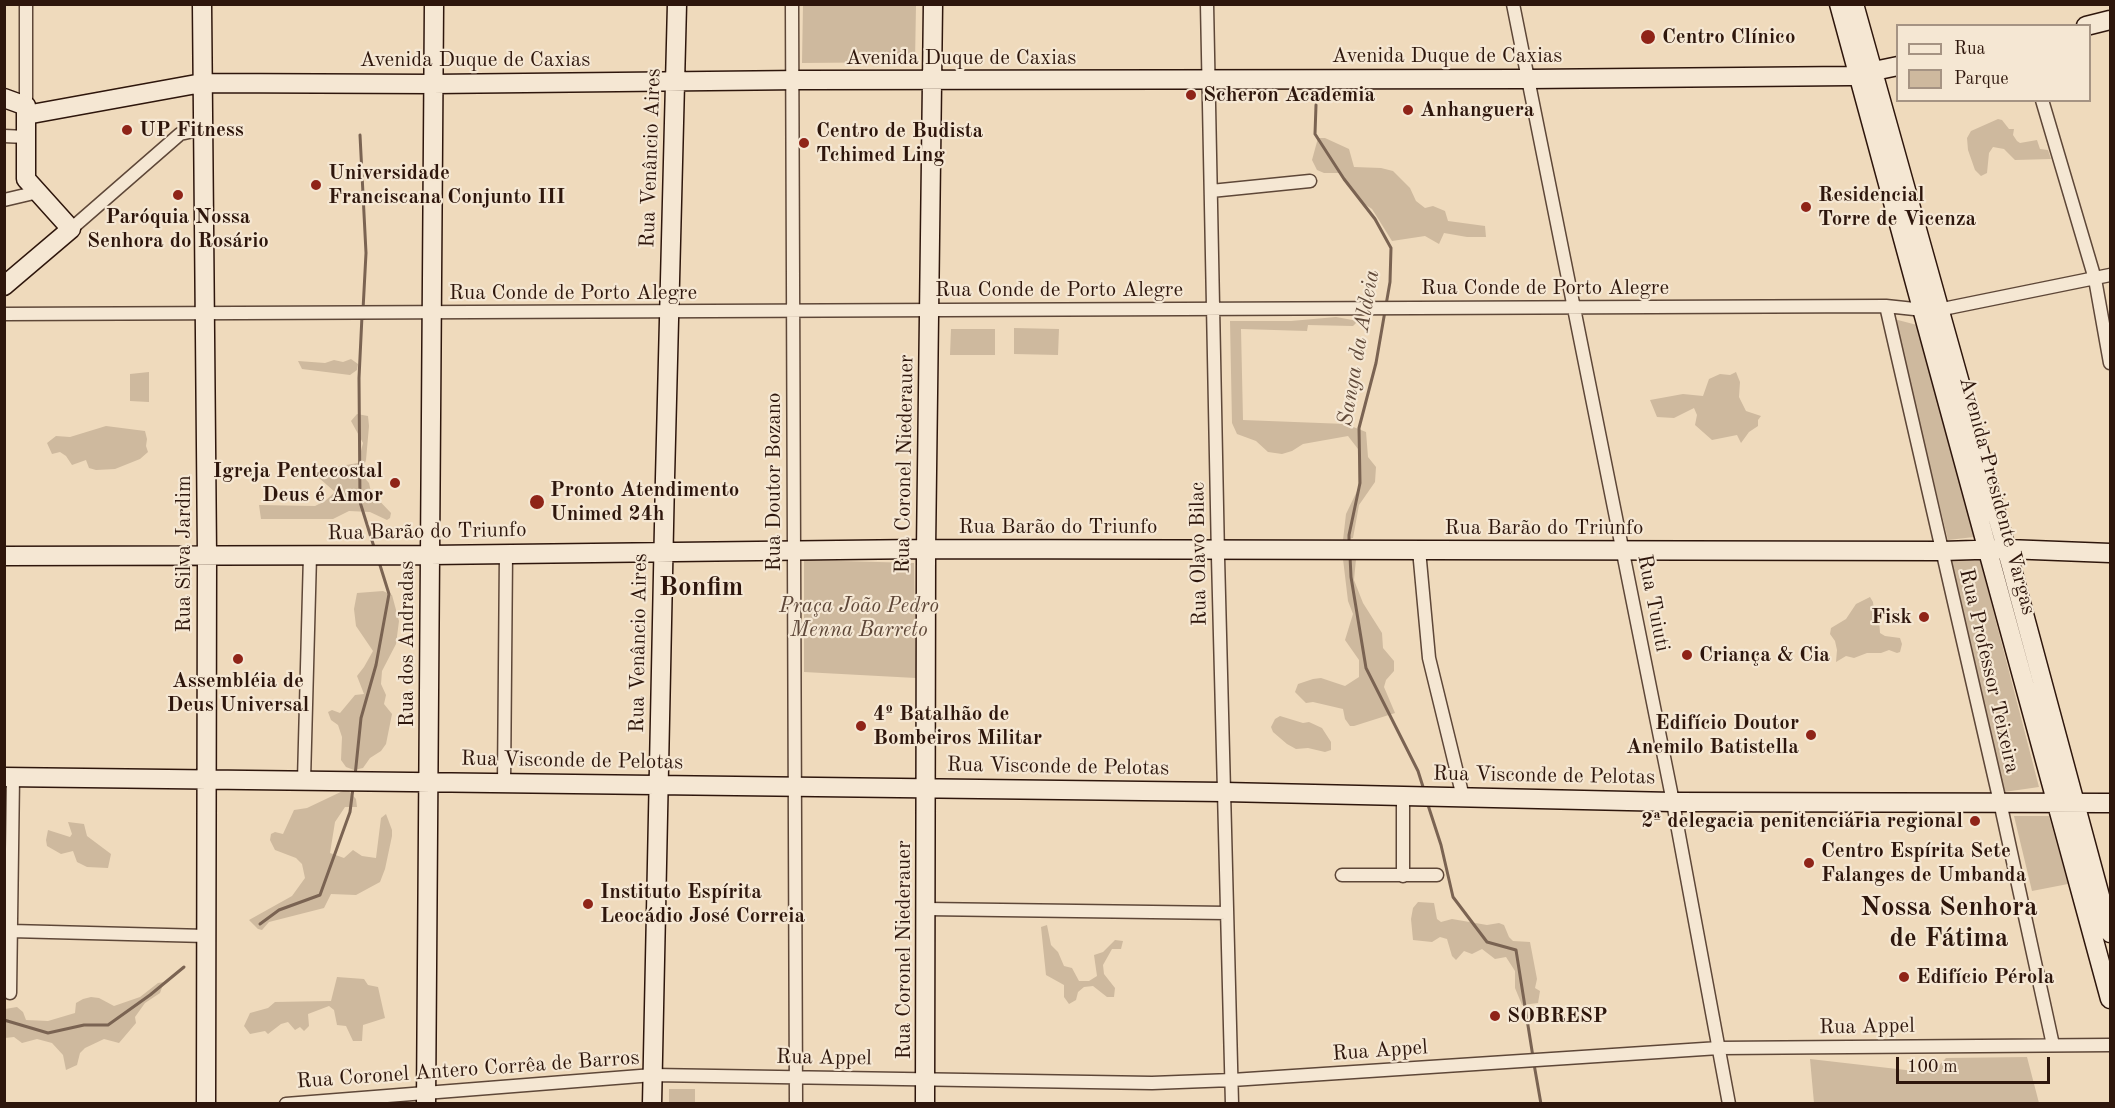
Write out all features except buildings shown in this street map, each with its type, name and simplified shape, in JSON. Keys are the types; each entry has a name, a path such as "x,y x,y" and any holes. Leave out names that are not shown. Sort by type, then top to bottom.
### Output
{"street":[{"path":"26,4 26,179 71,229"},
{"name":"Rua Silva Jardim","path":"202,4 207,555 206,1104"},
{"name":"Rua dos Andradas","path":"426,1098 434,4"},
{"name":"Rua Venâncio Aires","path":"652,1104 678,4"},
{"name":"Rua Doutor Bozano","path":"792,4 796,1104"},
{"name":"Rua Coronel Niederauer","path":"925,1104 926,549 933,4"},
{"name":"Rua Olavo Bilac","path":"1207,4 1232,1104"},
{"name":"Rua Tuiuti","path":"1513,4 1673,802 1730,1104"},
{"name":"Avenida Presidente Vargas","path":"1839,4 1866,73"},
{"name":"Avenida Presidente Vargas","path":"1854,4 1866,73 2066,802 2110,999"},
{"path":"2091,25 2110,20"},
{"name":"Avenida Duque de Caxias","path":"26,111 202,83 1528,79 1866,73 1896,66"},
{"path":"4,98 26,111"},
{"path":"2043,102 2095,279 2110,360"},
{"path":"4,286 180,134 203,129"},
{"path":"4,136 26,137"},
{"path":"1211,191 1310,180"},
{"path":"4,200 38,192"},
{"name":"Rua Conde de Porto Alegre","path":"4,314 1886,306 1931,311 2110,275"},
{"name":"Rua Professor Teixeira","path":"1886,306 2000,802 2052,1045"},
{"name":"Rua Barão do Triunfo","path":"4,556 430,555 926,549 1942,551 1998,549 2110,553"},
{"path":"1419,550 1429,658 1463,797"},
{"path":"504,783 506,554"},
{"path":"304,780 310,555"},
{"path":"9,777 10,993"},
{"name":"Rua Visconde de Pelotas","path":"9,777 1224,792 1673,802 2110,802"},
{"path":"1403,796 1403,876"},
{"name":"Avenida Presidente Vargas","path":"2066,802 2110,933"},
{"path":"1342,875 1437,875"},
{"path":"926,909 1227,913"},
{"path":"11,931 206,936"},
{"name":"Rua Appel","path":"653,1075 1152,1083 1232,1080 1719,1048 2110,1045"},
{"name":"Rua Coronel Antero Corrêa de Barros","path":"286,1104 426,1098 653,1075"}],"green space":[{"path":"803,5 916,5 915,62 802,63"},
{"path":"1998,119 2002,120 2009,129 2014,129 2013,135 2020,143 2037,140 2040,149 2048,150 2051,159 2015,160 2004,149 1993,147 1989,153 1987,173 1981,176 1975,170 1968,150 1967,138 1971,131"},
{"path":"1318,138 1325,138 1349,149 1354,167 1393,171 1410,188 1416,201 1425,208 1433,206 1445,211 1448,221 1485,226 1486,237 1467,237 1444,233 1439,244 1425,236 1392,241 1372,209 1363,203 1340,173 1324,173 1317,170 1312,160"},
{"path":"1336,317 1358,321 1353,326 1308,325 1307,331 1241,329 1243,420 1346,424 1366,432 1368,457 1376,467 1375,482 1359,505 1353,538 1343,540 1346,514 1358,489 1358,449 1348,436 1303,444 1282,454 1268,452 1256,441 1237,434 1232,423 1230,321 1291,321"},
{"path":"1894,319 1917,325 1974,537 1948,540"},
{"path":"1014,328 1059,329 1058,355 1014,354"},
{"path":"951,329 995,329 995,355 950,355"},
{"path":"351,359 358,364 357,370 350,375 302,369 298,361 325,363"},
{"path":"149,372 149,402 130,401 130,374"},
{"path":"1736,372 1740,382 1739,397 1746,411 1761,416 1758,426 1749,432 1741,443 1737,435 1712,440 1695,425 1697,415 1694,408 1674,418 1657,417 1650,400 1683,394 1703,396 1709,379 1720,374 1730,375"},
{"path":"357,414 368,416 369,426 366,460 361,474 369,483 371,492 391,513 390,518 387,520 370,512 349,511 333,519 261,519 259,505 315,506 335,492 311,471 358,463 363,443 351,421"},
{"path":"106,426 145,431 148,452 140,459 115,469 96,470 89,468 86,460 72,465 60,452 52,454 47,443 56,436 70,437"},
{"path":"1979,556 2039,787 2004,792 1948,558"},
{"path":"1343,559 1356,559 1354,580 1363,603 1382,633 1383,648 1394,661 1394,671 1386,680 1384,687 1395,713 1354,726 1350,726 1345,719 1343,709 1313,702 1306,703 1295,692 1298,684 1313,679 1321,678 1345,686 1359,677 1359,660 1345,640 1353,614 1348,601"},
{"name":"Praça João Pedro Menna Barreto","path":"804,560 914,563 916,678 804,672"},
{"path":"383,591 392,595 399,621 396,644 382,671 381,684 386,695 384,704 392,714 386,744 381,751 370,758 363,768 354,770 346,767 341,760 342,737 338,725 331,720 328,712 332,710 340,713 355,695 364,694 357,676 373,651 356,626 354,609 357,593"},
{"path":"1870,597 1879,619 1880,633 1900,638 1902,644 1900,652 1889,650 1881,653 1867,653 1854,658 1846,656 1836,662 1837,650 1830,634 1831,628 1846,619 1856,604"},
{"path":"1280,716 1303,723 1309,722 1322,728 1331,742 1331,750 1325,752 1308,748 1296,749 1287,744 1273,732 1271,727 1275,719"},
{"path":"347,789 356,799 357,807 345,807 335,822 330,853 344,858 353,850 362,856 376,858 381,818 386,814 392,836 380,882 356,895 331,894 324,908 269,922 262,930 258,929 249,920 292,896 305,878 302,864 296,858 275,850 270,840 271,834 275,832 283,834 294,810 307,808"},
{"path":"2014,816 2049,816 2068,884 2032,891"},
{"path":"68,822 84,824 87,836 111,854 108,868 87,867 77,862 73,851 61,854 47,846 48,830 70,837 72,834"},
{"path":"1418,902 1434,903 1437,919 1441,922 1452,919 1487,925 1499,923 1504,925 1513,941 1530,942 1537,979 1535,988 1540,991 1538,1003 1522,1005 1515,988 1515,971 1506,957 1495,959 1482,949 1472,954 1464,951 1456,960 1452,956 1447,939 1440,937 1432,942 1413,940 1411,919 1413,908"},
{"path":"1047,925 1051,945 1058,952 1064,966 1072,968 1079,981 1089,981 1097,976 1094,955 1103,952 1115,940 1123,941 1121,949 1112,949 1103,965 1104,974 1115,988 1114,997 1107,997 1093,986 1084,987 1078,992 1076,1000 1069,1004 1064,997 1064,985 1046,975 1041,927"},
{"path":"337,977 364,979 368,985 378,987 385,1018 363,1025 362,1041 353,1041 346,1026 337,1025 334,1010 329,1006 308,1014 309,1026 304,1031 300,1027 295,1030 288,1022 281,1024 268,1034 265,1031 250,1034 244,1026 250,1013 268,1008 275,1002 331,1001"},
{"path":"164,982 160,993 145,1003 135,1017 136,1023 119,1043 104,1039 85,1048 80,1053 77,1065 66,1070 63,1055 52,1043 37,1039 22,1043 14,1037 5,1038 5,1009 17,1007 23,1012 26,1020 48,1021 75,1013 76,1003 83,999 99,998 114,1006 140,997 158,983"},
{"path":"2027,1057 2039,1103 1814,1103 1810,1059 1932,1073 1946,1058"},
{"path":"669,1089 695,1089 695,1103 669,1103"}],"waterway":[{"name":"Sanga da Aldeia","path":"1316,105 1315,134 1344,179 1375,219 1391,248 1390,282 1386,305"},
{"path":"360,135 366,253 363,310"},
{"name":"Sanga da Aldeia","path":"1349,544 1360,483 1359,428 1376,363 1385,311"},
{"path":"362,316 359,378 360,502 374,547"},
{"name":"Sanga da Aldeia","path":"1350,556 1351,577 1366,668 1418,771 1424,790"},
{"path":"355,776 361,718 376,665 389,594 379,562"},
{"path":"260,924 279,910 320,895 350,812 353,788"},
{"name":"Sanga da Aldeia","path":"1427,802 1441,845 1453,897 1487,942 1516,950 1533,1057"},
{"path":"4,1020 48,1033 84,1025 108,1025 184,967"},
{"name":"Sanga da Aldeia","path":"1534,1064 1541,1104"}],"place":[{"name":"Centro Clínico","path":"1648,37"},
{"name":"Scheron Academia","path":"1191,95"},
{"name":"Anhanguera","path":"1408,110"},
{"name":"UP Fitness","path":"127,130"},
{"name":"Centro de Budista Tchimed Ling","path":"804,143"},
{"name":"Universidade Franciscana Conjunto III","path":"316,185"},
{"name":"Paróquia Nossa Senhora do Rosário","path":"178,195"},
{"name":"Residencial Torre de Vicenza","path":"1806,207"},
{"name":"Igreja Pentecostal Deus é Amor","path":"395,483"},
{"name":"Pronto Atendimento Unimed 24h","path":"537,502"},
{"name":"Fisk","path":"1924,617"},
{"name":"Criança & Cia","path":"1687,655"},
{"name":"Assembléia de Deus Universal","path":"238,659"},
{"name":"4º Batalhão de Bombeiros Militar","path":"861,726"},
{"name":"Edifício Doutor Anemilo Batistella","path":"1811,735"},
{"name":"2ª delegacia penitenciária regional","path":"1975,821"},
{"name":"Centro Espírita Sete Falanges de Umbanda","path":"1809,863"},
{"name":"Instituto Espírita Leocádio José Correia","path":"588,904"},
{"name":"Edifício Pérola","path":"1904,977"},
{"name":"SOBRESP","path":"1495,1016"}],"district":[{"name":"Bonfim","path":"701,588"},
{"name":"Nossa Senhora de Fátima","path":"1949,924"}]}
